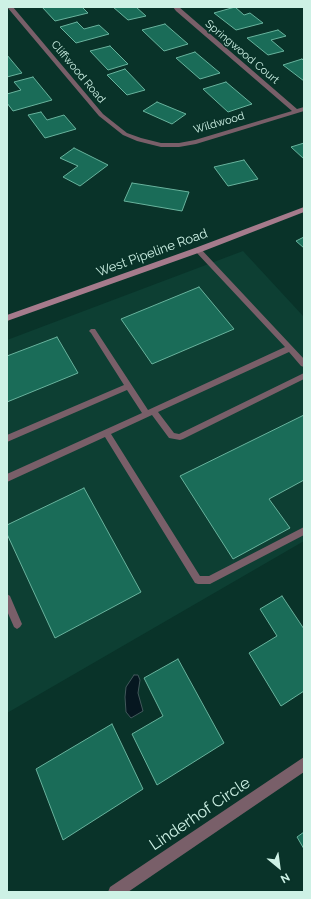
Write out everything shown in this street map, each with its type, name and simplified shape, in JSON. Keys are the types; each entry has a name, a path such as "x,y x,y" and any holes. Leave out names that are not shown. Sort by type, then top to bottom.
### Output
{"main road":[{"name":"West Pipeline Road","path":"7,318 198,250 304,209"}],"street":[{"name":"Cliffwood Road","path":"10,7 101,115 125,134 139,140"},
{"name":"Springwood Court","path":"176,7 296,111"},
{"name":"Wildwood","path":"139,140 161,145 179,145 196,142 304,109"},
{"name":"Linderhof Circle","path":"115,892 304,764"}],"lane":[{"path":"198,250 304,364"},
{"path":"93,331 129,386 172,436 180,437 304,376"},
{"path":"7,478 290,348"},
{"path":"7,439 129,386"},
{"path":"106,432 198,580 210,580 304,531"},
{"path":"7,599 18,624"}],"shaded area":[{"path":"243,251 304,317 304,541 7,713 7,340"}],"water":[{"path":"134,675 138,675 140,680 138,693 143,711 131,718 126,712 125,697 126,687"}],"building":[{"path":"42,7 82,7 88,13 55,21"},
{"path":"113,7 136,7 146,16 128,20"},
{"path":"235,7 244,15 250,13 263,23 236,30 214,13"},
{"path":"77,22 84,29 99,25 109,34 76,43 60,27"},
{"path":"165,24 188,44 164,51 142,30"},
{"path":"278,30 286,36 271,40 284,51 268,55 247,38"},
{"path":"110,46 128,64 108,70 90,51"},
{"path":"195,52 220,73 200,79 176,58"},
{"path":"7,55 22,73 7,77"},
{"path":"302,59 304,61 304,81 283,65"},
{"path":"125,69 145,90 127,95 107,75"},
{"path":"33,77 52,100 13,111 7,103 7,94 21,90 14,82"},
{"path":"226,82 252,104 228,112 203,89"},
{"path":"157,102 186,114 172,124 143,111"},
{"path":"41,112 47,120 64,115 76,129 45,138 28,115"},
{"path":"304,143 304,159 291,147"},
{"path":"74,148 108,165 80,186 63,177 78,166 60,158"},
{"path":"244,160 258,179 228,186 214,167"},
{"path":"132,183 189,192 182,211 124,201"},
{"path":"304,237 304,248 296,241"},
{"path":"199,287 234,329 152,364 121,319"},
{"path":"57,337 78,373 7,402 7,356"},
{"path":"304,415 304,480 269,499 290,528 233,559 180,476"},
{"path":"84,488 141,592 55,638 7,534 7,525"},
{"path":"282,596 304,629 304,691 281,706 249,653 277,636 260,609"},
{"path":"178,659 224,743 157,785 132,734 163,716 144,678"},
{"path":"112,724 143,789 63,840 36,769"},
{"path":"304,832 304,849 297,837"}]}
